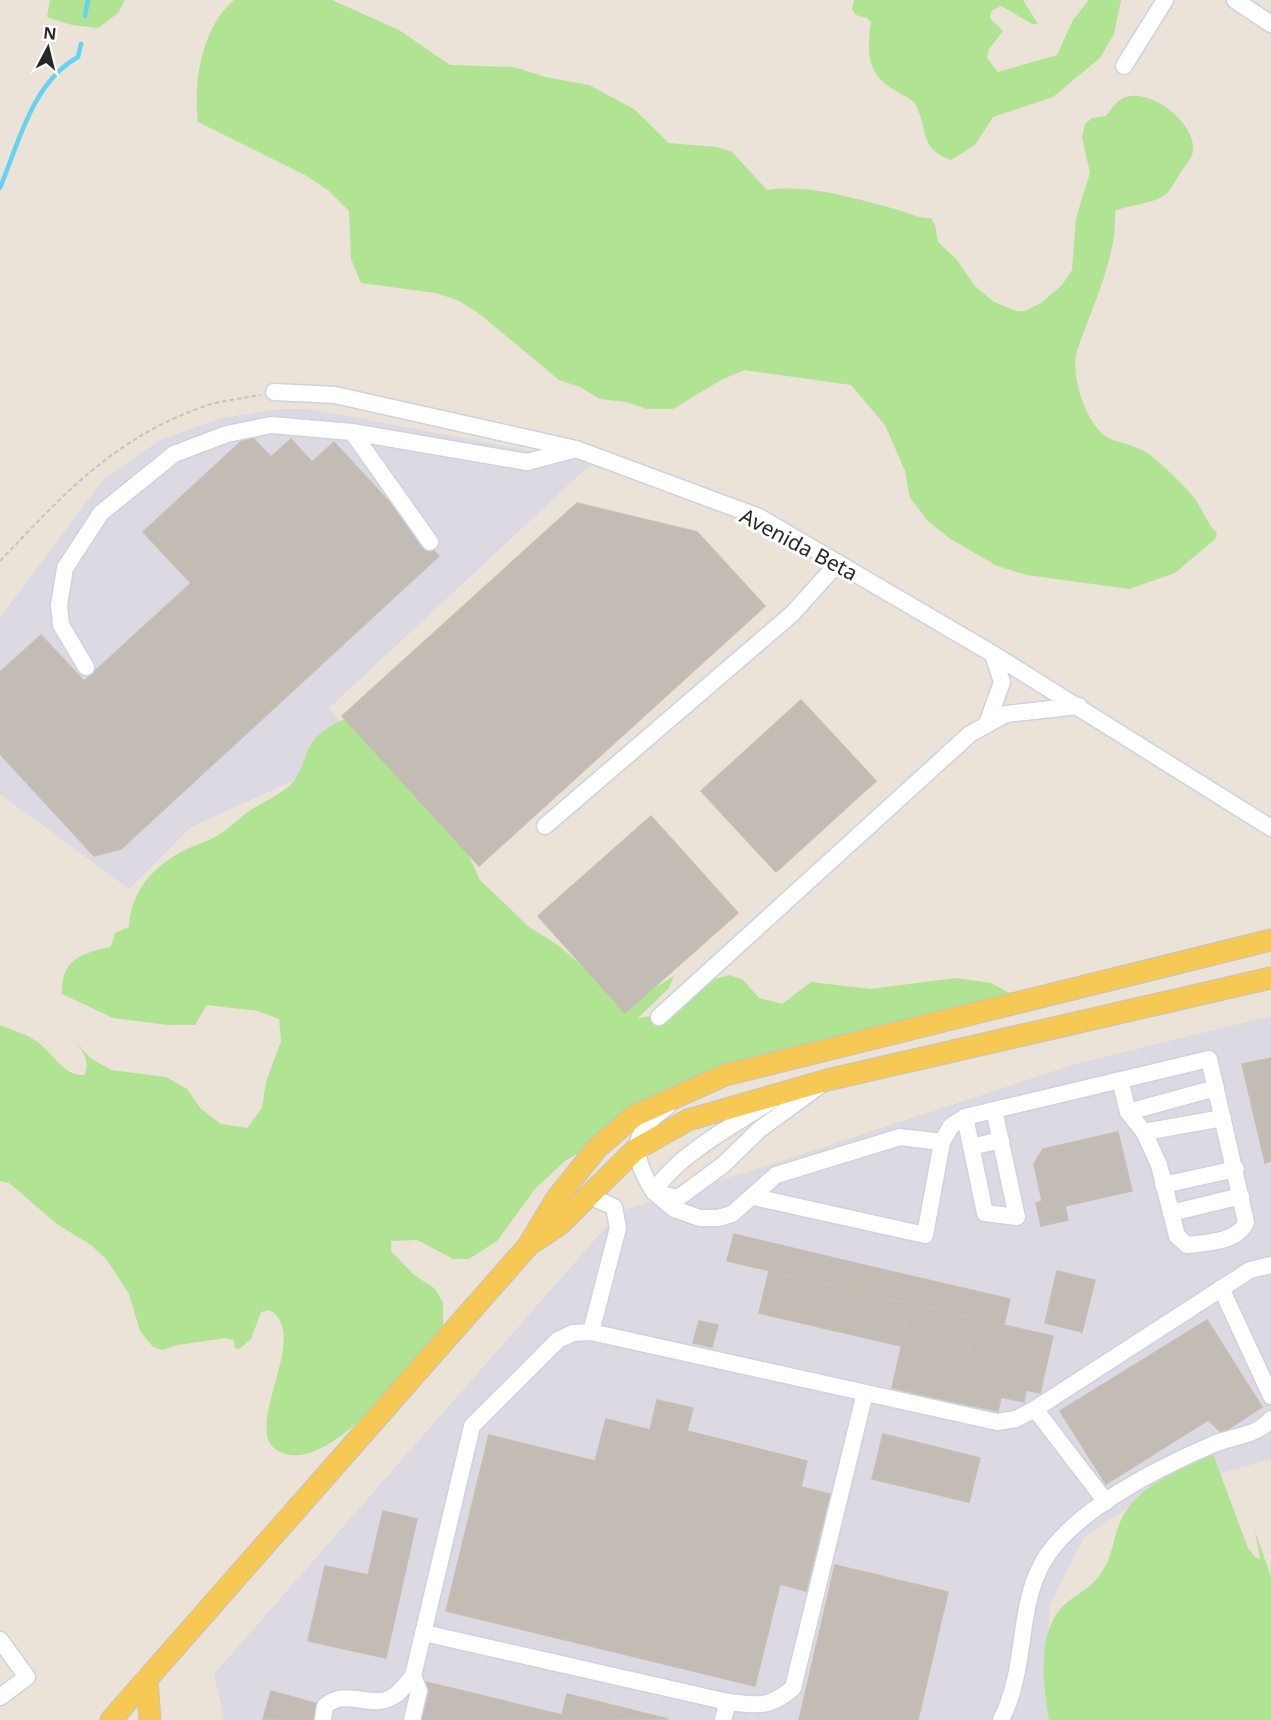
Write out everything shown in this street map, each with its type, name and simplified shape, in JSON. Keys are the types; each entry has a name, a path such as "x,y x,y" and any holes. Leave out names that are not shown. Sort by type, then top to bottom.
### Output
{"main road":[{"path":"111,1720 528,1246 557,1198 597,1148 634,1116 725,1075 764,1064 1271,940"},
{"path":"528,1246 559,1225 635,1150 688,1120 827,1080 1271,978"},
{"path":"147,1680 150,1720"}],"street":[{"path":"1124,66 1165,0"},
{"path":"1235,0 1271,24"},
{"name":"Avenida Beta","path":"274,392 335,395 576,449 759,517 1079,706 1271,828"},
{"path":"86,667 61,625 59,604 64,568 102,513 174,454 227,434 271,425 352,432 527,462 576,449"},
{"path":"352,432 430,542"},
{"path":"545,826 792,614 838,563"},
{"path":"987,724 1002,682 993,654"},
{"path":"659,1017 970,734 1005,714 1079,706"},
{"path":"754,1197 925,1235 942,1142 951,1126 965,1117 1120,1080 1209,1059 1236,1168 1246,1222 1242,1231 1232,1237 1187,1245 1177,1236 1158,1165 1144,1132 1128,1113 1120,1080"},
{"path":"654,1192 678,1198 723,1165 760,1129 827,1080"},
{"path":"1128,1113 1216,1088"},
{"path":"693,1089 654,1116 642,1130 635,1150 640,1171 654,1192 674,1209 700,1218 732,1214 754,1197 776,1175 900,1137 942,1142"},
{"path":"654,1192 662,1179 693,1154 785,1091"},
{"path":"965,1117 985,1213 1017,1217 994,1110"},
{"path":"1144,1132 1223,1118"},
{"path":"972,1147 1001,1140"},
{"path":"1163,1185 1236,1168"},
{"path":"587,1195 614,1207 618,1228 591,1332"},
{"path":"1171,1213 1241,1196"},
{"path":"324,1713 334,1698 378,1702 396,1695 413,1676 472,1426 558,1340 573,1333 591,1332 998,1422 1016,1419 1035,1409 1250,1270 1271,1265"},
{"path":"1221,1288 1271,1396"},
{"path":"424,1633 728,1702 757,1705 776,1702 793,1688 865,1393"},
{"path":"1035,1409 1106,1502"},
{"path":"1001,1720 1012,1699 1020,1667 1029,1593 1044,1561 1069,1531 1106,1502 1165,1466 1218,1443 1257,1431 1271,1419"},
{"path":"0,1640 27,1677 0,1697"},
{"path":"412,1720 419,1691 413,1676"},
{"path":"723,1720 728,1702"}],"path":[{"path":"0,561 73,484 137,436 199,408 274,392"}],"shaded area":[{"path":"281,409 311,409 592,463 329,708 363,749 191,827 129,889 0,794 0,618 102,481 160,440 222,418"},
{"path":"1271,1016 1271,1459 1144,1495 1083,1539 1050,1605 1044,1694 1055,1720 224,1720 214,1674 620,1211 782,1161 1072,1065"}],"green space":[{"path":"50,0 125,0 118,13 98,28 72,25 47,17"},
{"path":"234,0 332,0 399,30 450,65 514,67 545,77 589,85 634,109 669,143 716,147 732,152 767,190 815,190 931,218 935,225 938,242 957,260 974,285 994,302 1016,311 1025,311 1041,303 1062,285 1072,270 1076,218 1090,173 1082,137 1085,124 1092,118 1106,116 1117,102 1126,97 1148,98 1159,103 1180,120 1192,140 1193,151 1166,194 1154,200 1115,211 1115,229 1108,265 1077,351 1076,373 1086,410 1099,431 1113,440 1143,450 1171,473 1195,499 1217,533 1215,539 1175,573 1129,589 1027,575 997,566 949,538 929,522 910,498 905,471 885,425 851,385 744,370 721,380 673,409 647,409 626,402 600,399 580,387 559,380 477,312 457,300 436,293 361,283 351,259 349,211 329,191 305,175 198,122 197,90 202,56 214,25"},
{"path":"854,0 1023,0 1038,24 1032,24 1001,6 991,11 990,18 1003,31 989,49 987,58 998,72 1057,55 1073,20 1089,0 1121,0 1114,34 1100,58 1053,97 993,117 975,145 951,160 933,150 929,144 915,104 886,84 874,70 869,53 871,22 867,18 856,15 852,9"},
{"path":"358,716 457,830 480,880 529,927 558,945 609,989 639,997 674,976 669,988 637,1019 654,1015 699,983 730,975 743,980 759,998 782,1004 811,982 871,989 955,978 991,983 1030,1004 1020,1012 997,1019 941,1027 710,1078 565,1161 535,1189 497,1241 469,1259 453,1259 417,1240 391,1241 391,1251 414,1275 434,1288 443,1302 443,1328 392,1388 346,1432 323,1447 300,1455 280,1452 269,1441 266,1425 284,1339 281,1322 269,1310 261,1312 251,1339 239,1349 235,1348 234,1340 226,1338 177,1345 163,1350 153,1347 140,1331 129,1294 107,1260 91,1245 57,1224 9,1183 0,1181 0,1025 35,1040 70,1072 84,1075 86,1060 75,1040 90,1058 111,1070 166,1077 187,1089 201,1109 221,1124 247,1128 262,1108 266,1082 281,1041 279,1019 258,1011 207,1005 195,1025 169,1025 113,1018 62,994 65,973 69,965 82,955 111,947 115,933 129,927 130,914 139,891 163,863 219,835 252,809 284,790 298,775 307,752 322,732 342,720"},
{"path":"1213,1454 1248,1548 1255,1557 1260,1559 1255,1531 1271,1577 1271,1720 1049,1720 1044,1660 1045,1644 1055,1616 1064,1605 1089,1586 1102,1572 1121,1520 1137,1497 1161,1480"}],"building":[{"path":"249,434 271,457 291,439 312,462 334,442 439,556 121,849 94,856 0,754 0,672 41,635 84,681 191,583 143,532"},
{"path":"577,503 697,532 765,606 479,866 342,716"},
{"path":"801,700 876,781 776,872 701,791"},
{"path":"651,816 738,913 625,1013 538,916"},
{"path":"1271,1058 1271,1161 1265,1163 1242,1064"},
{"path":"1118,1132 1132,1191 1065,1206 1068,1220 1041,1226 1036,1203 1042,1201 1034,1164 1043,1149"},
{"path":"734,1234 868,1266 862,1292 727,1261"},
{"path":"868,1266 1010,1299 1004,1325 862,1292"},
{"path":"769,1271 911,1304 901,1346 759,1313"},
{"path":"1057,1271 1095,1280 1082,1332 1045,1323"},
{"path":"911,1304 977,1319 958,1403 892,1388"},
{"path":"977,1319 1053,1336 1040,1393 1026,1390 1024,1402 1001,1397 998,1411 958,1403"},
{"path":"1207,1320 1262,1407 1222,1433 1208,1420 1106,1484 1060,1411"},
{"path":"699,1321 718,1325 712,1347 693,1343"},
{"path":"657,1400 693,1408 687,1431 807,1461 801,1487 830,1494 806,1591 780,1584 755,1686 446,1611 489,1435 595,1461 606,1419 650,1430"},
{"path":"883,1434 980,1458 969,1502 872,1479"},
{"path":"383,1511 417,1519 386,1658 308,1641 325,1566 368,1575"},
{"path":"835,1565 948,1592 918,1720 799,1720"},
{"path":"426,1682 562,1715 567,1694 668,1719 417,1720"},
{"path":"271,1691 325,1706 321,1720 263,1719"}],"waterway":[{"path":"85,16 88,0"},
{"path":"0,188 21,133 38,98 62,68 78,57 81,44"}]}
